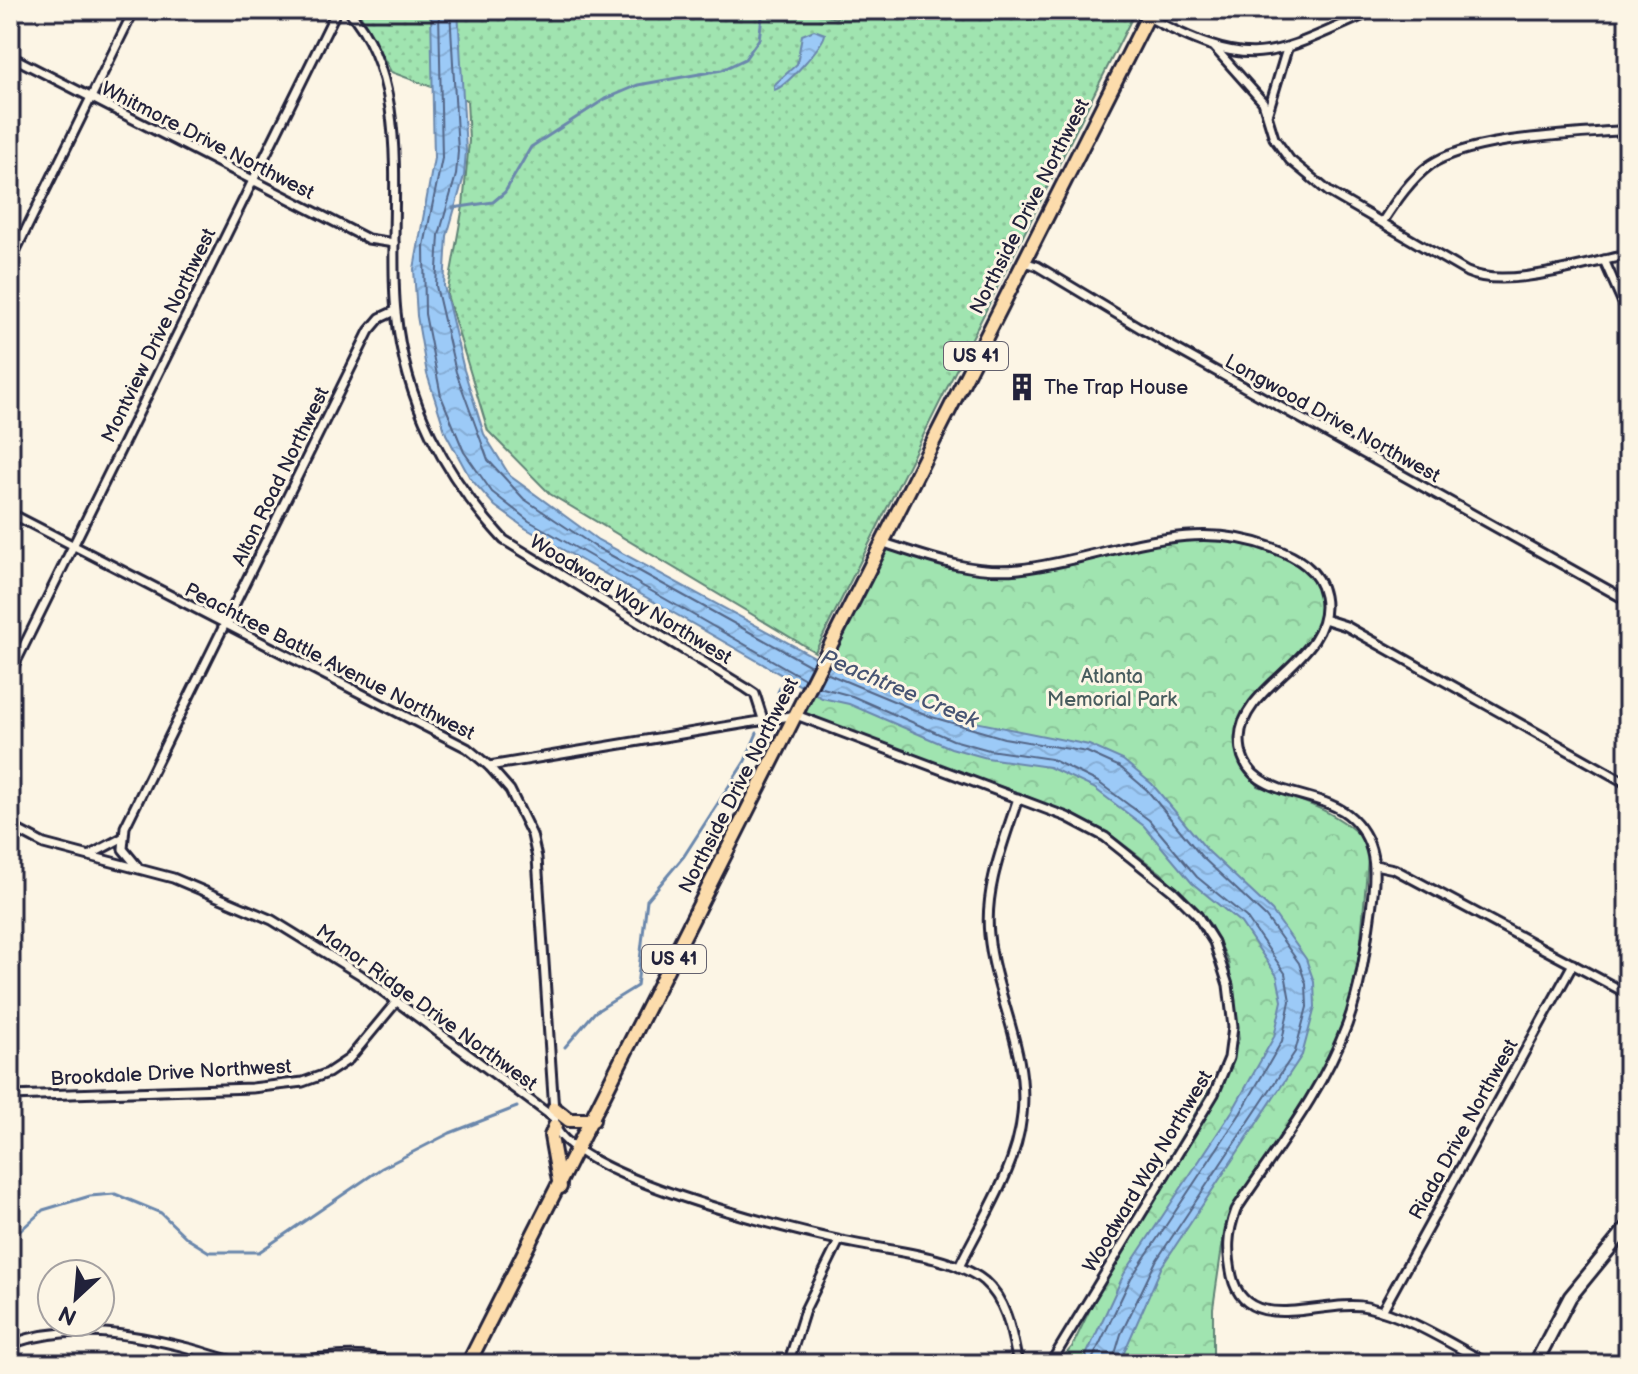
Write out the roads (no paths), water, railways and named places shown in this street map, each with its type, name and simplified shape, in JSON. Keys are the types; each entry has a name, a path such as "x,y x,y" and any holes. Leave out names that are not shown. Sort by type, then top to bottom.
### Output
{"main road":[{"name":"Northside Drive Northwest","path":"468,1364 1150,13"},
{"path":"560,1187 551,1136 554,1117 593,1120"},
{"path":"1535,1364 1570,1297 1628,1226"}],"street":[{"path":"10,262 134,10"},
{"name":"Montview Drive Northwest","path":"10,674 337,10"},
{"name":"Woodward Way Northwest","path":"348,10 366,37 387,100 394,153 395,311 407,374 427,432 455,482 492,527 520,552 755,694 763,719"},
{"path":"1150,13 1214,47 1250,55 1287,49 1375,10"},
{"path":"1214,47 1258,95 1268,112 1274,138 1290,160 1329,192 1482,277 1513,277 1628,255"},
{"path":"1268,112 1287,49"},
{"name":"Whitmore Drive Northwest","path":"10,56 368,239 394,243"},
{"path":"1383,221 1419,174 1451,155 1516,141 1628,130"},
{"path":"1604,260 1628,314"},
{"name":"Longwood Drive Northwest","path":"1023,262 1037,266 1162,341 1628,601"},
{"name":"Alton Road Northwest","path":"122,838 369,331 380,318 395,311"},
{"name":"Peachtree Battle Avenue Northwest","path":"10,513 467,748 489,766 510,790 522,812 537,858 554,1117"},
{"path":"881,542 943,563 996,570 1039,566 1168,535 1234,537 1274,548 1307,565 1323,591 1324,619 1314,640 1248,713 1241,731 1241,750 1249,768 1264,783 1327,802 1350,815 1367,838 1375,865 1364,963 1346,1027 1319,1083 1236,1210 1227,1246 1235,1290 1250,1305 1280,1313 1340,1305 1382,1311 1489,1364"},
{"path":"1324,619 1346,626 1628,784"},
{"path":"489,766 796,715"},
{"name":"Woodward Way Northwest","path":"796,715 1067,817 1105,837 1188,905 1206,928 1221,957 1233,1027 1229,1058 1214,1094 1050,1364"},
{"path":"959,1267 1010,1161 1022,1116 1021,1063 991,951 988,920 993,878 1018,798"},
{"name":"Manor Ridge Drive Northwest","path":"10,826 44,844 137,866 206,890 272,920 334,956 554,1117"},
{"path":"91,855 122,838 123,849 137,866"},
{"path":"1375,865 1394,869 1628,994"},
{"name":"Riada Drive Northwest","path":"1382,1311 1573,964"},
{"name":"Brookdale Drive Northwest","path":"10,1096 252,1088 303,1082 328,1073 349,1059 397,1001"},
{"path":"554,1117 562,1140 577,1152 654,1186 754,1219 959,1267 984,1281 1001,1303 1018,1364"},
{"path":"788,1364 800,1321 839,1241"},
{"path":"10,1344 47,1334 101,1331 143,1337 245,1363 355,1354 398,1364"}],"water":[{"path":"431,10 458,10 466,151 464,176 447,236 444,286 464,370 484,434 510,476 598,540 844,673 970,721 1089,745 1123,760 1152,784 1208,851 1272,911 1306,959 1314,982 1315,1007 1302,1055 1162,1266 1119,1364 1082,1364 1124,1274 1233,1110 1274,1037 1282,1001 1277,976 1241,923 1192,883 1144,826 1094,788 1049,767 987,758 951,748 849,704 822,698 525,528 495,506 470,478 446,434 427,374 417,316 414,269 434,158"},
{"path":"814,30 825,34 818,47 795,74 774,90 774,85 797,64 802,35"}],"waterway":[{"path":"453,208 493,202 505,192 531,147 605,99 638,85 722,70 745,59 759,39 763,10"},
{"path":"778,692 787,674"},
{"path":"565,1047 595,1012 637,986 647,900 684,856 745,761 757,733"},
{"path":"10,1240 43,1210 90,1196 115,1194 161,1213 188,1239 209,1252 259,1252 382,1168 450,1133 517,1107"}],"place":[{"name":"The Trap House","path":"1022,387"}],"park label":[{"name":"Atlanta Memorial Park","path":"1112,688"}],"water label":[{"name":"Peachtree Creek","path":"900,688"}]}
